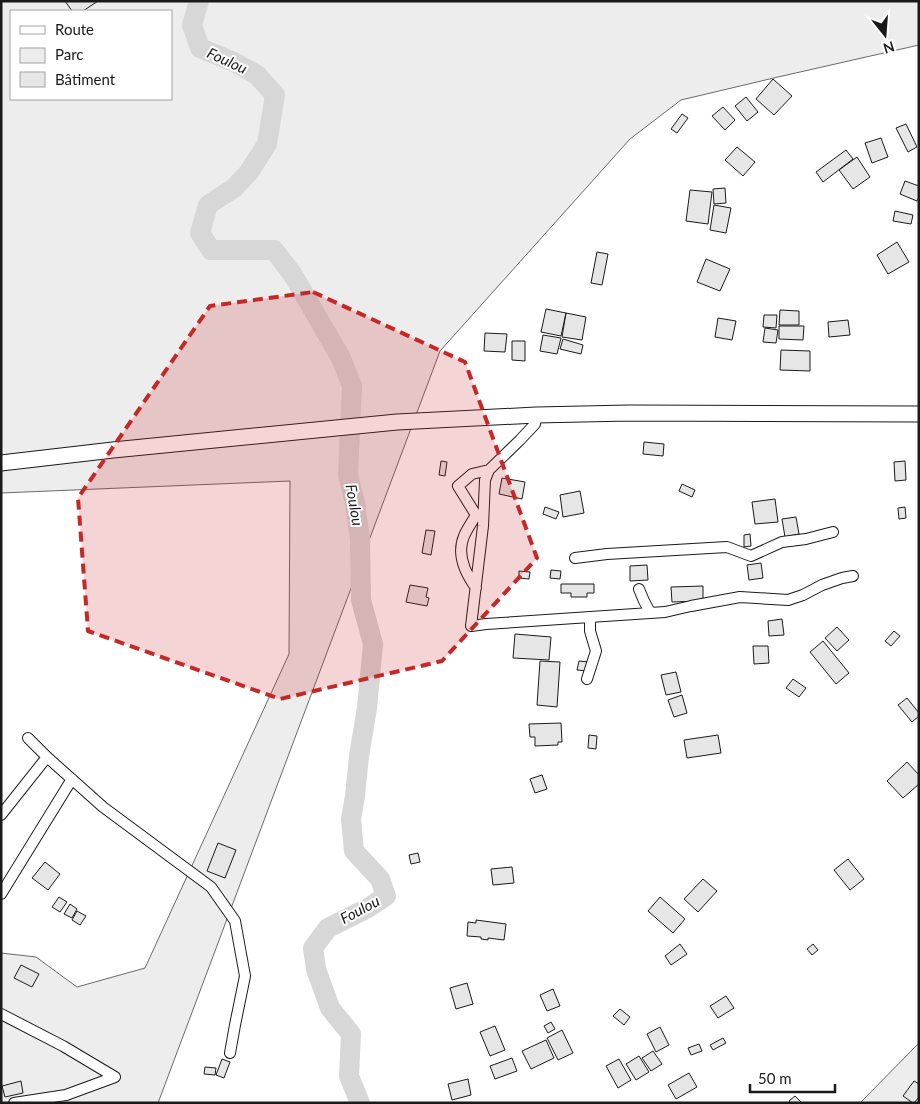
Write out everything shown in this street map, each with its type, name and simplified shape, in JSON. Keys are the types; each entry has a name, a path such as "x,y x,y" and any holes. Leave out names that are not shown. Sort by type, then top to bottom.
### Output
{"street":[{"path":"1,463 397,422 536,415 629,413 919,414"},
{"path":"536,415 535,424 489,470 485,480 483,526 471,626 665,612 740,597 788,600 804,595 822,585 853,576"},
{"path":"476,588 466,574 460,553 464,537 476,515 458,486 472,474 489,470"},
{"path":"575,558 634,552 727,547 751,556 782,542 806,539 833,532"},
{"path":"640,590 650,612"},
{"path":"587,679 596,651 590,631 590,617"},
{"path":"28,738 47,758 103,807 210,887 235,921 245,976 230,1053"},
{"path":"1,815 47,758"},
{"path":"1,894 72,779"},
{"path":"1,1014 63,1046 115,1077 66,1095 14,1103"}],"highlighted area":[{"path":"313,292 465,362 537,558 442,661 280,699 88,631 78,498 210,306"}],"green space":[{"path":"1,1 919,1 919,45 681,100 630,139 440,351 158,1103 1,1103 1,953 36,957 77,987 145,968 289,654 290,481 1,493"},
{"path":"919,1043 919,1103 860,1103"}],"building":[{"path":"65,1 98,1 84,10 71,10"},
{"path":"773,79 792,96 774,115 756,99"},
{"path":"746,97 758,112 747,121 735,106"},
{"path":"723,107 735,120 725,130 712,116"},
{"path":"682,114 688,118 677,133 671,129"},
{"path":"906,124 917,147 908,152 896,128"},
{"path":"881,138 888,157 872,163 865,143"},
{"path":"737,147 755,162 743,176 725,160"},
{"path":"846,150 853,159 823,182 816,172"},
{"path":"857,157 870,177 853,189 839,170"},
{"path":"905,181 919,186 917,201 900,194"},
{"path":"725,188 726,203 714,204 713,189"},
{"path":"690,190 712,192 708,224 686,221"},
{"path":"714,205 731,208 726,233 710,230"},
{"path":"895,211 913,215 911,224 893,221"},
{"path":"897,242 909,262 888,274 877,255"},
{"path":"597,252 608,254 602,285 591,283"},
{"path":"706,259 730,269 720,291 697,282"},
{"path":"546,309 566,313 561,336 541,332"},
{"path":"780,310 799,311 799,325 779,325"},
{"path":"566,313 586,317 582,340 562,337"},
{"path":"764,315 777,315 776,328 763,327"},
{"path":"718,318 736,321 732,340 715,337"},
{"path":"848,320 850,335 829,337 828,322"},
{"path":"779,326 804,326 803,340 779,339"},
{"path":"765,328 778,330 776,343 763,342"},
{"path":"485,333 507,334 505,352 484,351"},
{"path":"543,335 561,338 557,354 540,351"},
{"path":"563,339 583,345 581,354 560,349"},
{"path":"512,341 525,341 525,361 512,360"},
{"path":"781,350 810,351 810,371 780,370"},
{"path":"644,442 664,444 663,456 643,454"},
{"path":"441,461 447,462 445,476 439,475"},
{"path":"905,461 906,480 895,481 894,462"},
{"path":"502,478 525,482 522,499 499,494"},
{"path":"682,484 695,490 692,497 679,491"},
{"path":"580,491 584,513 563,517 560,495"},
{"path":"775,499 778,522 755,524 752,502"},
{"path":"545,507 559,512 556,519 543,514"},
{"path":"905,507 906,518 899,519 898,508"},
{"path":"796,517 799,534 785,537 782,519"},
{"path":"426,530 435,531 431,555 422,553"},
{"path":"750,534 751,546 744,547 744,535"},
{"path":"761,563 763,578 749,580 747,565"},
{"path":"647,565 648,580 630,581 630,566"},
{"path":"551,570 561,571 560,579 550,578"},
{"path":"519,571 530,572 529,579 519,578"},
{"path":"561,584 594,584 594,593 587,593 587,597 571,597 571,593 561,593"},
{"path":"410,585 428,588 426,597 429,598 427,606 406,602"},
{"path":"703,586 703,601 672,602 671,587"},
{"path":"782,619 784,635 769,636 768,621"},
{"path":"837,627 849,640 837,651 825,638"},
{"path":"894,631 900,636 891,646 885,641"},
{"path":"515,634 551,637 549,660 513,658"},
{"path":"823,641 849,673 836,684 810,652"},
{"path":"753,646 768,646 769,663 754,664"},
{"path":"540,661 560,662 557,707 537,705"},
{"path":"579,661 589,662 587,671 577,670"},
{"path":"676,672 681,692 666,695 661,675"},
{"path":"793,679 806,688 799,697 786,688"},
{"path":"682,695 687,713 674,717 668,700"},
{"path":"907,698 919,713 919,716 912,722 898,705"},
{"path":"561,723 562,742 558,742 558,745 535,746 535,737 530,737 529,724"},
{"path":"589,735 597,736 596,749 588,748"},
{"path":"718,735 721,753 687,758 684,740"},
{"path":"907,762 919,775 919,784 903,798 887,781"},
{"path":"542,775 547,789 535,793 530,779"},
{"path":"218,843 236,850 225,878 207,871"},
{"path":"418,853 420,862 411,864 409,855"},
{"path":"848,859 864,879 850,890 834,870"},
{"path":"45,862 60,874 48,890 32,878"},
{"path":"512,867 514,883 493,885 491,869"},
{"path":"703,879 717,891 698,912 684,899"},
{"path":"59,897 67,902 60,912 52,907"},
{"path":"660,897 685,919 673,933 648,911"},
{"path":"70,904 77,909 72,918 64,914"},
{"path":"77,911 86,916 80,925 72,920"},
{"path":"476,920 506,924 504,940 488,938 488,940 481,939 481,937 467,936 468,922 476,923"},
{"path":"680,944 687,954 671,965 665,956"},
{"path":"813,944 818,950 812,955 807,949"},
{"path":"21,965 39,974 32,987 14,978"},
{"path":"467,983 473,1004 456,1009 450,988"},
{"path":"553,989 560,1006 547,1011 540,995"},
{"path":"726,996 734,1008 718,1018 710,1006"},
{"path":"620,1009 630,1017 624,1025 613,1016"},
{"path":"551,1022 555,1029 548,1033 544,1026"},
{"path":"495,1026 505,1050 490,1056 480,1032"},
{"path":"660,1027 669,1045 656,1052 647,1034"},
{"path":"562,1030 573,1053 558,1060 547,1038"},
{"path":"723,1038 726,1043 713,1050 710,1045"},
{"path":"546,1040 554,1058 531,1069 522,1051"},
{"path":"699,1044 702,1051 691,1055 688,1048"},
{"path":"653,1051 662,1064 651,1071 642,1058"},
{"path":"639,1056 649,1072 636,1080 626,1064"},
{"path":"512,1058 517,1071 495,1079 490,1066"},
{"path":"222,1059 230,1062 224,1078 216,1075"},
{"path":"619,1059 631,1080 618,1088 606,1066"},
{"path":"205,1067 216,1068 215,1075 204,1074"},
{"path":"689,1073 697,1087 676,1099 668,1085"},
{"path":"468,1079 471,1095 452,1100 448,1084"},
{"path":"21,1081 23,1093 5,1097 2,1086"},
{"path":"914,1081 919,1084 919,1097 913,1103 903,1096"},
{"path":"795,1096 802,1103 791,1103 789,1101"}],"waterway":[{"name":"Foulou","path":"199,1 192,25 200,48 234,62 257,75 275,95 267,144 249,172 234,188 208,205 200,233 211,250 274,250 293,275 341,358 352,386 348,475 355,503 360,539 361,600 373,644 367,708 351,819 354,851 380,879 386,896 368,908 328,928 313,948 316,969 330,1008 351,1034 349,1076 360,1103"}]}
